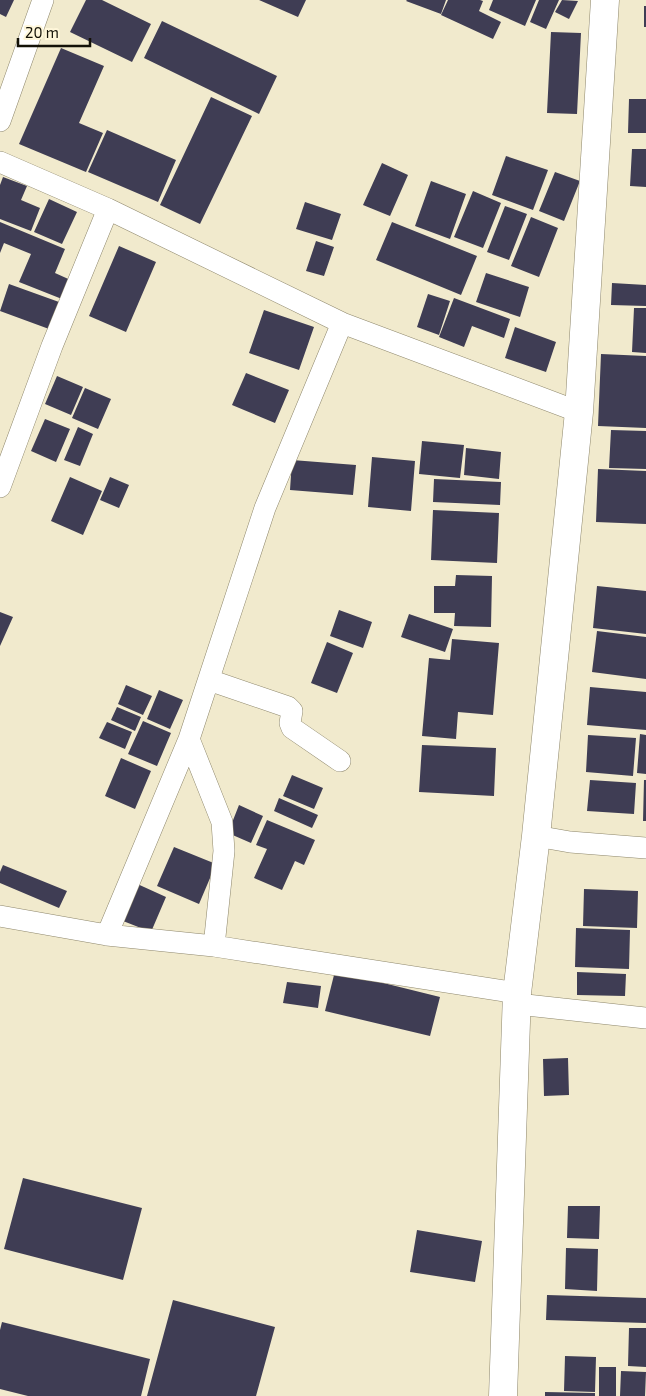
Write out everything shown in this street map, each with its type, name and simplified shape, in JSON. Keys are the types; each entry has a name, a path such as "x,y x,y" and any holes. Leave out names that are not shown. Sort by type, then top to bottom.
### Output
{"main road":[{"path":"503,1396 517,999 536,836 579,412 606,0"}],"street":[{"path":"0,122 43,0"},
{"path":"0,162 108,209 342,323 579,412"},
{"path":"0,487 52,346 108,209"},
{"path":"108,935 189,739 265,508 342,323"},
{"path":"209,680 288,707 292,711 290,723 292,728 340,762"},
{"path":"189,739 222,822 224,851 214,946"},
{"path":"536,836 570,842 646,848"},
{"path":"0,916 108,935 214,946 517,999 646,1018"}],"building":[{"path":"0,0 14,0 6,17 0,14"},
{"path":"86,0 102,0 151,24 132,62 70,32"},
{"path":"259,0 306,0 298,17"},
{"path":"407,0 446,0 441,14"},
{"path":"448,0 483,1 479,11 501,22 493,39 441,15"},
{"path":"493,0 536,0 525,26 489,10"},
{"path":"539,0 559,0 546,29 530,22"},
{"path":"562,0 578,1 569,19 555,12"},
{"path":"644,6 646,6 646,27 644,27"},
{"path":"162,21 277,76 259,114 144,58"},
{"path":"551,32 581,33 577,114 547,113"},
{"path":"61,48 104,66 79,123 103,133 86,172 19,144"},
{"path":"211,97 252,116 200,224 160,205"},
{"path":"629,99 646,99 646,133 628,133"},
{"path":"107,130 176,160 158,202 88,172"},
{"path":"632,149 646,149 646,187 630,186"},
{"path":"506,156 548,170 533,210 492,195"},
{"path":"382,163 408,175 390,216 363,205"},
{"path":"555,172 580,181 564,221 539,211"},
{"path":"3,177 27,186 21,200 40,208 31,231 0,219 0,185"},
{"path":"431,181 466,194 450,239 415,226"},
{"path":"473,191 501,203 483,248 454,237"},
{"path":"49,199 77,212 62,244 34,232"},
{"path":"305,202 341,214 332,240 296,229"},
{"path":"505,206 527,214 509,260 487,252"},
{"path":"531,217 558,228 539,277 511,266"},
{"path":"0,222 65,249 55,273 75,282 67,301 19,282 31,254 4,243 0,253"},
{"path":"392,222 477,256 461,295 376,260"},
{"path":"316,241 334,247 324,276 306,271"},
{"path":"119,246 156,262 126,332 89,316"},
{"path":"486,273 529,287 520,317 476,302"},
{"path":"612,283 646,285 646,306 611,305"},
{"path":"9,284 59,302 49,329 0,311"},
{"path":"428,294 450,301 439,335 417,327"},
{"path":"454,298 510,319 504,338 472,326 464,347 439,337"},
{"path":"634,308 646,308 646,353 632,352"},
{"path":"264,310 314,327 299,370 249,353"},
{"path":"515,327 556,342 546,372 505,358"},
{"path":"601,354 646,356 646,428 598,426"},
{"path":"246,373 289,390 275,423 232,405"},
{"path":"57,376 83,387 71,415 45,404"},
{"path":"85,388 111,399 98,429 72,418"},
{"path":"45,419 70,429 56,462 31,451"},
{"path":"78,427 93,434 80,466 64,460"},
{"path":"611,430 646,431 646,469 609,468"},
{"path":"422,441 464,445 460,478 419,474"},
{"path":"466,448 501,452 499,479 464,475"},
{"path":"372,457 415,461 411,511 368,507"},
{"path":"292,460 356,465 353,495 290,490"},
{"path":"598,469 646,471 646,524 596,522"},
{"path":"70,477 102,491 83,535 51,521"},
{"path":"110,477 129,485 119,508 100,500"},
{"path":"434,479 501,482 500,505 433,502"},
{"path":"433,510 499,513 497,563 431,560"},
{"path":"456,575 492,576 491,627 454,626 455,613 434,613 434,586 455,586"},
{"path":"597,586 646,591 646,634 593,628"},
{"path":"339,610 372,622 363,648 330,636"},
{"path":"0,612 13,617 0,646"},
{"path":"409,614 453,629 445,652 401,637"},
{"path":"597,631 646,637 646,679 592,672"},
{"path":"452,639 499,643 493,715 458,712 456,739 422,736 429,658 450,660"},
{"path":"327,642 353,653 337,693 311,683"},
{"path":"126,685 152,696 143,715 118,704"},
{"path":"590,687 646,692 646,730 587,725"},
{"path":"159,690 183,700 170,729 147,719"},
{"path":"117,707 141,717 135,731 111,720"},
{"path":"143,721 171,733 157,766 128,754"},
{"path":"107,722 132,732 125,749 99,738"},
{"path":"640,734 646,735 646,774 637,773"},
{"path":"588,735 636,738 633,776 586,772"},
{"path":"422,745 496,748 494,796 419,792"},
{"path":"121,758 151,771 135,809 105,796"},
{"path":"292,775 323,788 314,809 283,796"},
{"path":"590,780 636,783 634,814 587,811"},
{"path":"644,780 646,780 646,821 643,821"},
{"path":"279,798 318,815 312,828 274,811"},
{"path":"239,805 263,816 251,843 228,833"},
{"path":"267,820 315,840 304,865 295,861 282,890 254,878 267,849 256,845"},
{"path":"174,847 216,864 199,904 157,886"},
{"path":"3,865 67,891 59,908 0,883 0,872"},
{"path":"133,882 166,897 151,932 118,919"},
{"path":"584,889 638,891 637,928 583,926"},
{"path":"576,928 630,930 629,969 575,967"},
{"path":"335,971 440,997 430,1036 325,1011"},
{"path":"577,972 626,974 625,996 577,995"},
{"path":"287,982 321,986 318,1008 283,1003"},
{"path":"568,1058 569,1095 544,1096 543,1059"},
{"path":"23,1178 142,1208 123,1280 4,1249"},
{"path":"568,1206 600,1206 599,1239 567,1238"},
{"path":"417,1230 482,1241 475,1282 410,1272"},
{"path":"566,1248 598,1249 597,1291 565,1289"},
{"path":"547,1295 646,1298 646,1323 546,1320"},
{"path":"173,1300 275,1327 256,1396 147,1396"},
{"path":"2,1322 150,1359 141,1396 28,1396 0,1389 0,1330"},
{"path":"629,1328 646,1328 646,1367 628,1366"},
{"path":"565,1356 596,1357 595,1392 564,1391"},
{"path":"599,1367 616,1367 616,1396 599,1396"},
{"path":"621,1371 646,1372 645,1396 620,1396"},
{"path":"545,1392 595,1393 595,1396 545,1396"}]}
